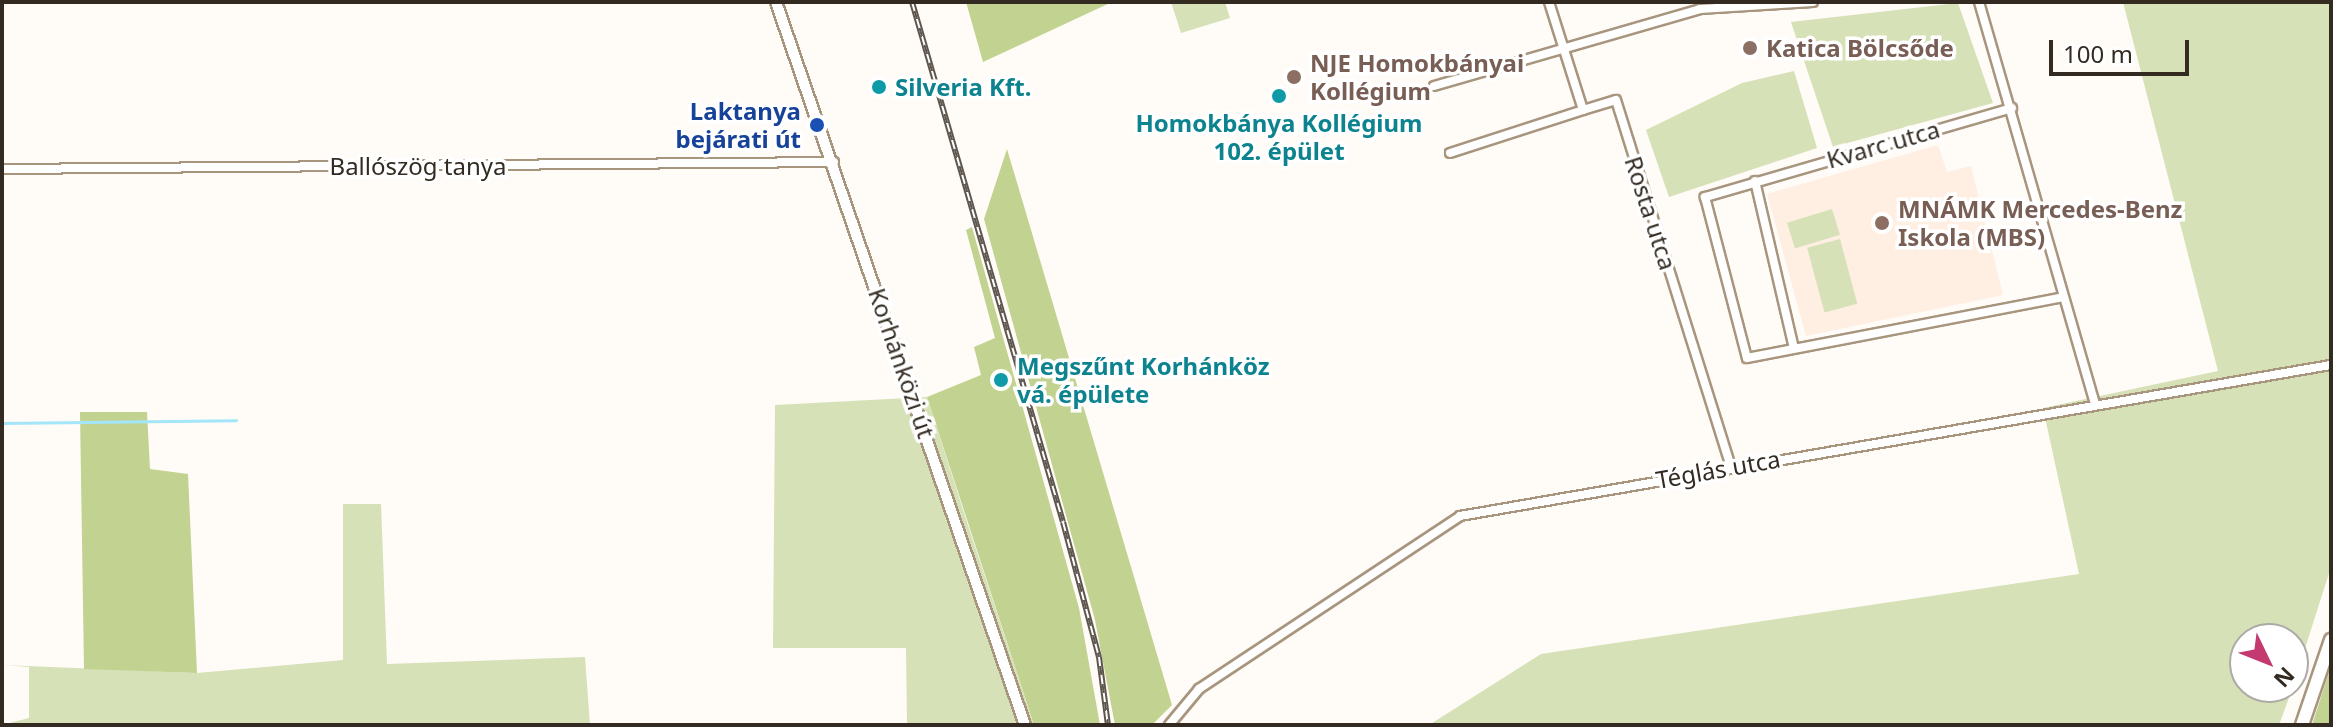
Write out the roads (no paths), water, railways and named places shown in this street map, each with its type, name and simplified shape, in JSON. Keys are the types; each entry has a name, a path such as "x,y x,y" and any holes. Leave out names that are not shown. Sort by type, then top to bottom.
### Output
{"main road":[{"path":"2302,725 2331,640"}],"street":[{"name":"Korhánközi út","path":"776,2 834,162 1025,725"},
{"path":"1450,153 1583,110 1549,2"},
{"path":"1434,86 1563,45 1700,9 1813,2"},
{"path":"1979,2 2095,405"},
{"name":"Rosta utca","path":"1583,110 1616,100 1731,466"},
{"name":"Kvarc utca","path":"1794,348 1747,358 1705,197 2012,108"},
{"name":"Ballószög tanya","path":"2,169 834,162"},
{"path":"1755,181 1794,348 2063,297"},
{"name":"Téglás utca","path":"1169,725 1199,689 1460,516 1731,466 2331,365"}],"waterway":[{"path":"2,423 236,420"}],"railway":[{"path":"912,2 1063,522 1099,657 1108,725"}],"place":[{"name":"Katica Bölcsőde","path":"1750,48"},
{"name":"NJE Homokbányai Kollégium","path":"1294,77"},
{"name":"Silveria Kft.","path":"879,87"},
{"name":"Homokbánya Kollégium 102. épület","path":"1279,96"},
{"name":"Laktanya bejárati út","path":"817,125"},
{"name":"MNÁMK Mercedes-Benz Iskola (MBS)","path":"1882,223"},
{"name":"Megszűnt Korhánköz vá. épülete","path":"1001,380"}]}
